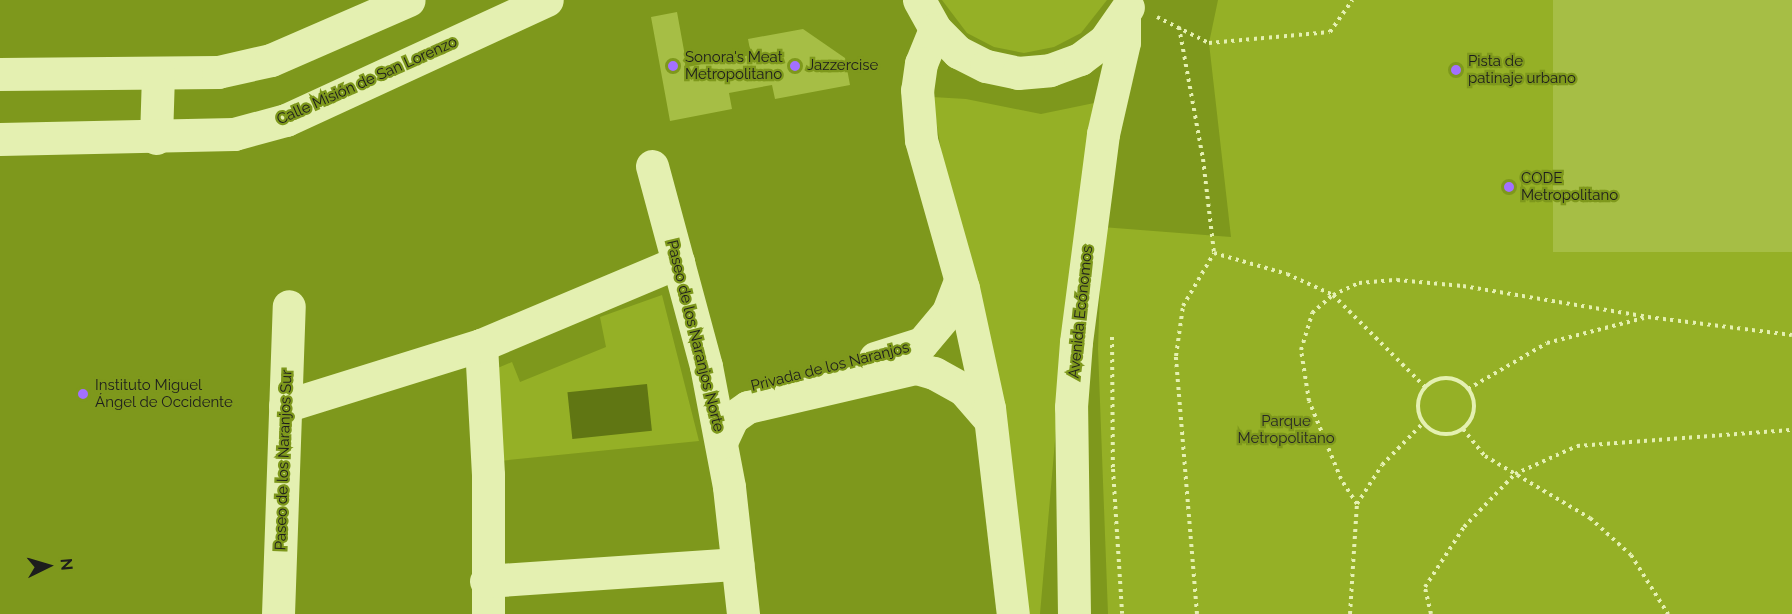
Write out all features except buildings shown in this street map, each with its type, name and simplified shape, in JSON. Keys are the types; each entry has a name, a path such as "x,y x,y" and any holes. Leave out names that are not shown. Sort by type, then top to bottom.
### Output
{"street":[{"path":"0,74 218,72 271,60 409,0"},
{"name":"Calle Misión de San Lorenzo","path":"0,140 156,138 234,134 286,120 547,0"},
{"path":"918,0 935,29 958,51 986,66 1018,73 1050,70 1080,59 1105,40 1128,6"},
{"name":"Avenida Ecónomos","path":"1074,614 1071,408 1076,342 1103,134 1124,42 1128,6"},
{"path":"935,29 921,63 917,90 921,140 960,280 990,420 1013,614"},
{"path":"156,138 158,73"},
{"name":"Paseo de los Naranjos Norte","path":"652,166 706,366 721,442 743,614"},
{"path":"285,406 482,345 678,262"},
{"name":"Privada de los Naranjos","path":"706,366 723,381 742,388 909,350 936,330 948,312 960,280"},
{"name":"Paseo de los Naranjos Sur","path":"278,614 289,306"},
{"path":"482,345 488,475 486,581 488,614"},
{"name":"Privada de los Naranjos","path":"721,442 732,418 748,407 916,369 956,384 990,420"},
{"path":"486,581 737,564"}],"path":[{"path":"1128,6 1179,27 1209,43 1330,32 1352,0"},
{"path":"1179,27 1200,136 1214,253 1183,306 1176,356 1197,614"},
{"path":"1214,253 1287,274 1333,295 1425,387"},
{"path":"1357,504 1341,479 1309,401 1301,350 1312,313 1333,295 1359,283 1397,280 1648,317 1792,335"},
{"path":"1468,389 1547,343 1648,317"},
{"path":"1112,325 1113,469 1122,614"},
{"path":"1442,378 1461,383 1468,389 1473,405 1462,429 1437,433 1423,423 1418,405 1425,387 1442,378"},
{"path":"1350,614 1357,504 1382,465 1423,423"},
{"path":"1462,429 1485,456 1590,518 1631,555 1668,614"},
{"path":"1431,614 1425,586 1464,526 1515,474 1577,446 1792,430"}],"green space":[{"path":"942,0 1107,0 1081,33 1054,47 1024,53 994,47 967,33"},
{"name":"Parque Metropolitano","path":"1218,0 1792,0 1792,614 1108,614 1098,349 1102,227 1231,237 1209,43"},
{"path":"932,97 966,99 1041,114 1104,101 1062,360 1040,614 1021,614"},
{"path":"662,295 699,441 499,461 493,370 512,362 520,382 606,347 600,317"}],"shaded area":[{"path":"647,384 652,431 572,439 567,392"}],"place":[{"name":"Sonora's Meat Metropolitano","path":"673,66"},
{"name":"Jazzercise","path":"795,66"},
{"name":"Pista de patinaje urbano","path":"1456,70"},
{"name":"CODE Metropolitano","path":"1509,187"},
{"name":"Instituto Miguel Ángel de Occidente","path":"83,394"}]}
